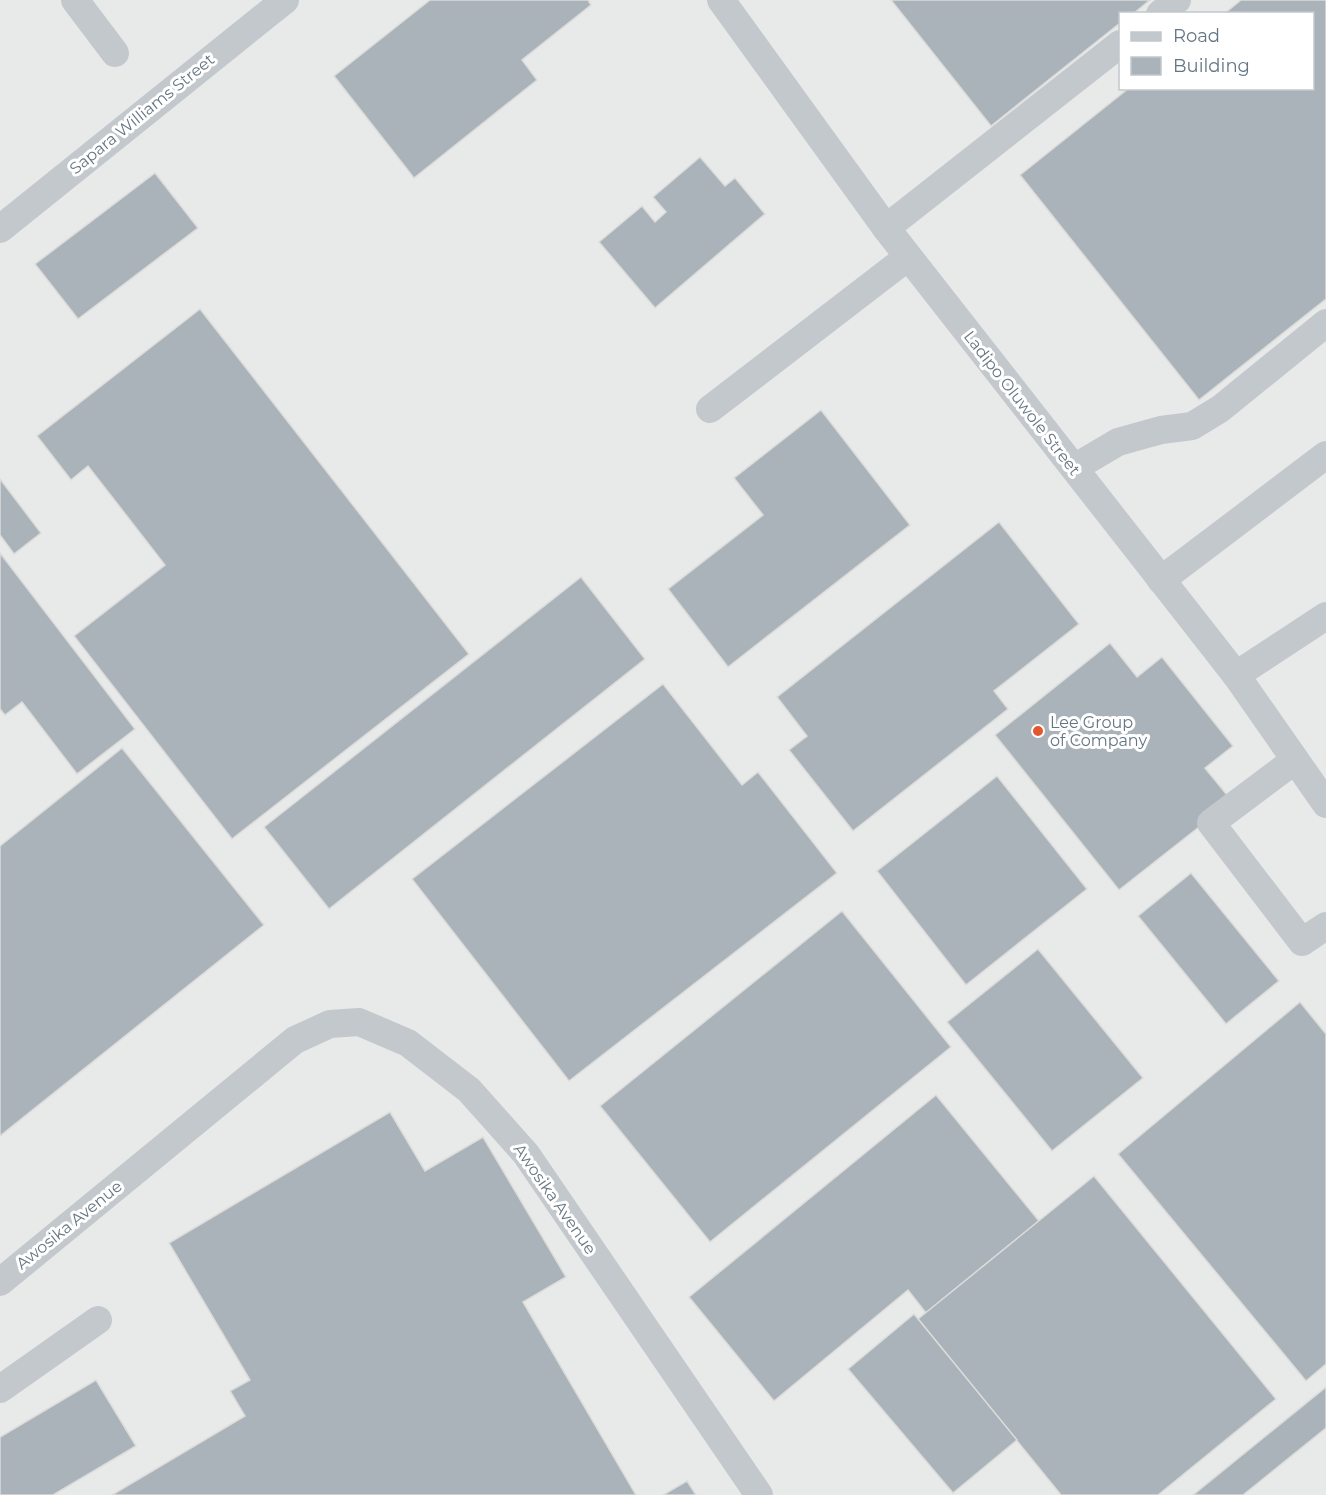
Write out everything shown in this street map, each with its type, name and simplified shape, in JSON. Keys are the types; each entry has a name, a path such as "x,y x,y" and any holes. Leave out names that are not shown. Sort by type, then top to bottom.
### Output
{"street":[{"path":"75,0 115,53"},
{"name":"Sapara Williams Street","path":"0,229 285,0"},
{"name":"Ladipo Oluwole Street","path":"721,0 908,257 1236,675 1326,804"},
{"path":"1162,12 1177,0"},
{"path":"886,228 1119,45"},
{"path":"710,409 908,257"},
{"path":"1074,468 1118,442 1161,430 1192,426 1220,410 1326,323"},
{"path":"1161,580 1326,455"},
{"path":"1236,675 1326,616"},
{"path":"1295,760 1210,823 1302,942 1326,926"},
{"name":"Awosika Avenue","path":"0,1282 295,1040 330,1024 359,1022 408,1043 469,1090 526,1154 759,1495"},
{"path":"0,1389 98,1320"}],"shaded area":[{"path":"0,0 1326,0 1326,1495 0,1495"}],"building":[{"path":"430,0 588,0 591,5 522,60 537,80 414,178 334,76"},
{"path":"891,0 1150,0 1135,12 1119,12 1119,24 991,126"},
{"path":"1241,0 1326,0 1326,299 1199,400 1020,175 1126,90 1314,90 1314,12 1226,12"},
{"path":"700,157 725,186 735,178 765,214 655,308 599,242 642,206 655,222 666,212 653,197"},
{"path":"155,173 198,228 78,319 35,264"},
{"path":"200,309 469,654 232,839 74,636 165,565 88,466 71,480 37,436"},
{"path":"821,410 910,525 728,667 668,589 763,515 734,478"},
{"path":"0,479 41,533 14,554 0,535"},
{"path":"999,522 1079,624 994,691 1008,709 853,831 789,750 807,736 777,697"},
{"path":"0,553 135,729 77,774 22,702 5,715 0,709"},
{"path":"581,577 645,659 329,909 264,827"},
{"path":"1110,643 1137,677 1162,657 1233,746 1205,768 1232,801 1119,890 995,735"},
{"path":"663,684 742,785 758,772 837,873 569,1081 412,879"},
{"path":"122,748 264,925 0,1136 0,846"},
{"path":"997,776 1087,889 966,985 877,871"},
{"path":"1191,873 1279,981 1226,1024 1138,916"},
{"path":"842,911 951,1047 710,1242 600,1106"},
{"path":"1038,949 1143,1078 1052,1151 947,1022"},
{"path":"1300,1002 1326,1034 1326,1364 1306,1381 1118,1154"},
{"path":"936,1095 1039,1221 926,1313 908,1290 774,1401 689,1297"},
{"path":"390,1112 425,1171 483,1137 566,1277 523,1302 636,1495 112,1495 245,1416 230,1391 250,1380 169,1243"},
{"path":"1094,1176 1276,1399 1158,1495 1061,1495 918,1319"},
{"path":"914,1314 1017,1440 953,1493 848,1369"},
{"path":"96,1380 136,1446 53,1495 0,1495 0,1437"},
{"path":"1326,1387 1326,1428 1243,1495 1193,1495"},
{"path":"687,1481 696,1495 663,1495"}],"place":[{"name":"Lee Group of Company","path":"1038,731"}]}
